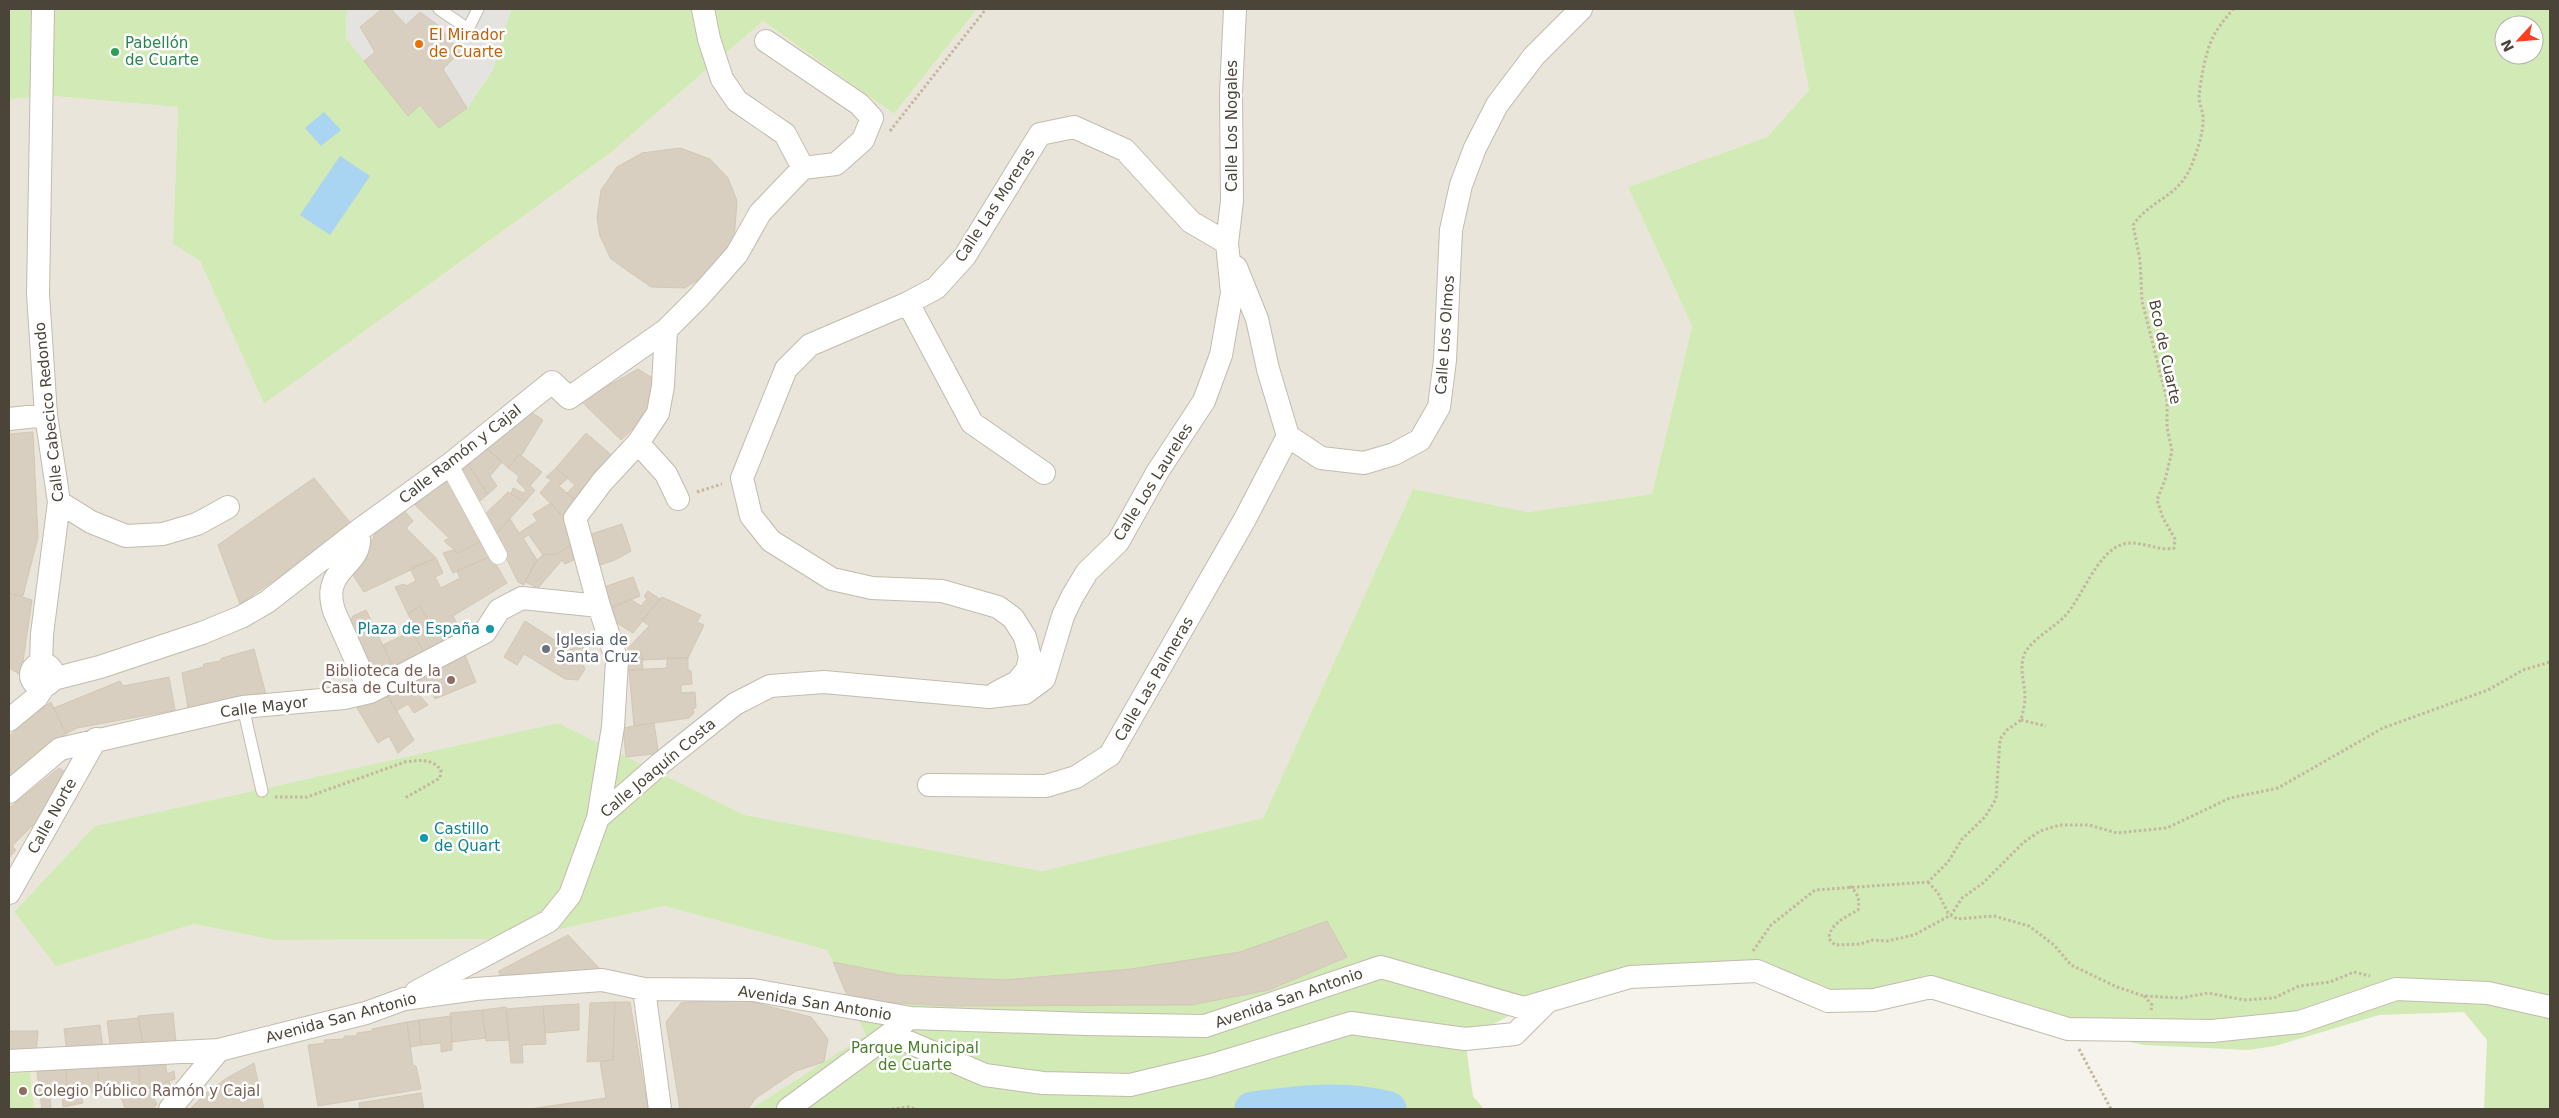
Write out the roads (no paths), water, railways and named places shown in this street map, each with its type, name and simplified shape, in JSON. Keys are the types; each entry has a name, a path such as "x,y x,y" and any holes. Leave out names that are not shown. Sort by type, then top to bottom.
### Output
{"street":[{"name":"Calle Cabecico Redondo","path":"42,677 42,634 59,502 46,415 38,294 43,9"},
{"path":"703,9 722,79 737,101 785,134 803,168 836,164 863,140 872,118 859,104 766,41"},
{"name":"Calle Los Nogales","path":"1227,243 1232,201 1231,92 1234,9"},
{"name":"Calle Los Olmos","path":"1288,436 1321,458 1364,463 1394,454 1420,440 1439,408 1445,360 1451,230 1461,185 1474,148 1497,105 1534,56 1581,9"},
{"name":"Calle Las Moreras","path":"989,697 1017,682 1027,670 1030,657 1025,637 1013,618 998,607 942,591 872,588 832,579 771,541 751,516 742,478 786,369 810,345 908,303 936,288 965,256 1040,134 1074,127 1125,150 1191,222 1227,243"},
{"name":"Calle Ramón y Cajal","path":"42,677 100,667 192,636 241,617 267,602 358,531 449,465 552,382 569,398 666,330 699,297 737,254 760,212 803,168"},
{"path":"1227,243 1257,319 1268,369 1288,436"},
{"name":"Calle Los Laureles","path":"989,697 1025,693 1044,680 1063,616 1072,598 1088,572 1118,542 1158,471 1204,401 1221,355 1232,293 1227,243"},
{"path":"908,303 972,423 1044,473"},
{"path":"598,818 613,727 617,661 599,606 575,518 602,482 638,442 658,413 663,386 666,330"},
{"path":"9,419 46,415"},
{"name":"Calle Las Palmeras","path":"929,785 1046,786 1076,777 1110,756 1245,518 1288,436"},
{"path":"638,442 666,474 678,499"},
{"path":"449,465 498,555"},
{"path":"59,502 91,522 126,536 163,534 197,524 228,507"},
{"path":"358,531 360,538 355,556 332,586 331,598 334,612 370,692"},
{"name":"Calle Mayor","path":"9,792 60,749 96,739 243,707 344,698 370,692 485,632 499,610 522,598 599,606"},
{"path":"9,707 24,683 42,677"},
{"path":"9,720 37,697 42,677"},
{"name":"Calle Joaquín Costa","path":"404,998 549,921 570,895 598,818 661,763 735,704 770,686 824,682 989,697"},
{"name":"Calle Norte","path":"9,893 96,739"},
{"name":"Avenida San Antonio","path":"9,1061 219,1050 366,1013 404,998 476,989 602,980 644,989 753,990 911,1018 1086,1024 1205,1026 1380,967 1524,1008 1548,1000"},
{"path":"890,1034 985,1075 1043,1083 1130,1085 1209,1066 1351,1023 1466,1038 1515,1034 1548,1000 1630,976 1757,971 1828,1001 1874,1000 1931,987 2068,1029 2212,1031 2300,1022 2396,988 2488,993 2550,1007"},
{"path":"644,989 660,1109"},
{"path":"788,1109 911,1018"},
{"path":"170,1109 219,1050"}],"lane":[{"path":"439,9 468,29 478,9"},
{"path":"243,707 262,791"}],"water":[{"path":"324,112 341,130 321,146 305,128"},
{"path":"340,156 370,176 330,235 300,215"}],"waterway":[{"path":"1252,1109 1320,1102 1354,1103 1389,1109"}],"place":[{"name":"El Mirador de Cuarte","path":"419,44"},
{"name":"Pabellón de Cuarte","path":"115,52"},
{"name":"Plaza de España","path":"490,629"},
{"name":"Iglesia de Santa Cruz","path":"546,649"},
{"name":"Biblioteca de la Casa de Cultura","path":"451,680"},
{"name":"Castillo de Quart","path":"424,838"},
{"name":"Colegio Público Ramón y Cajal","path":"23,1091"}],"park label":[{"name":"Parque Municipal de Cuarte","path":"915,1056"}]}
